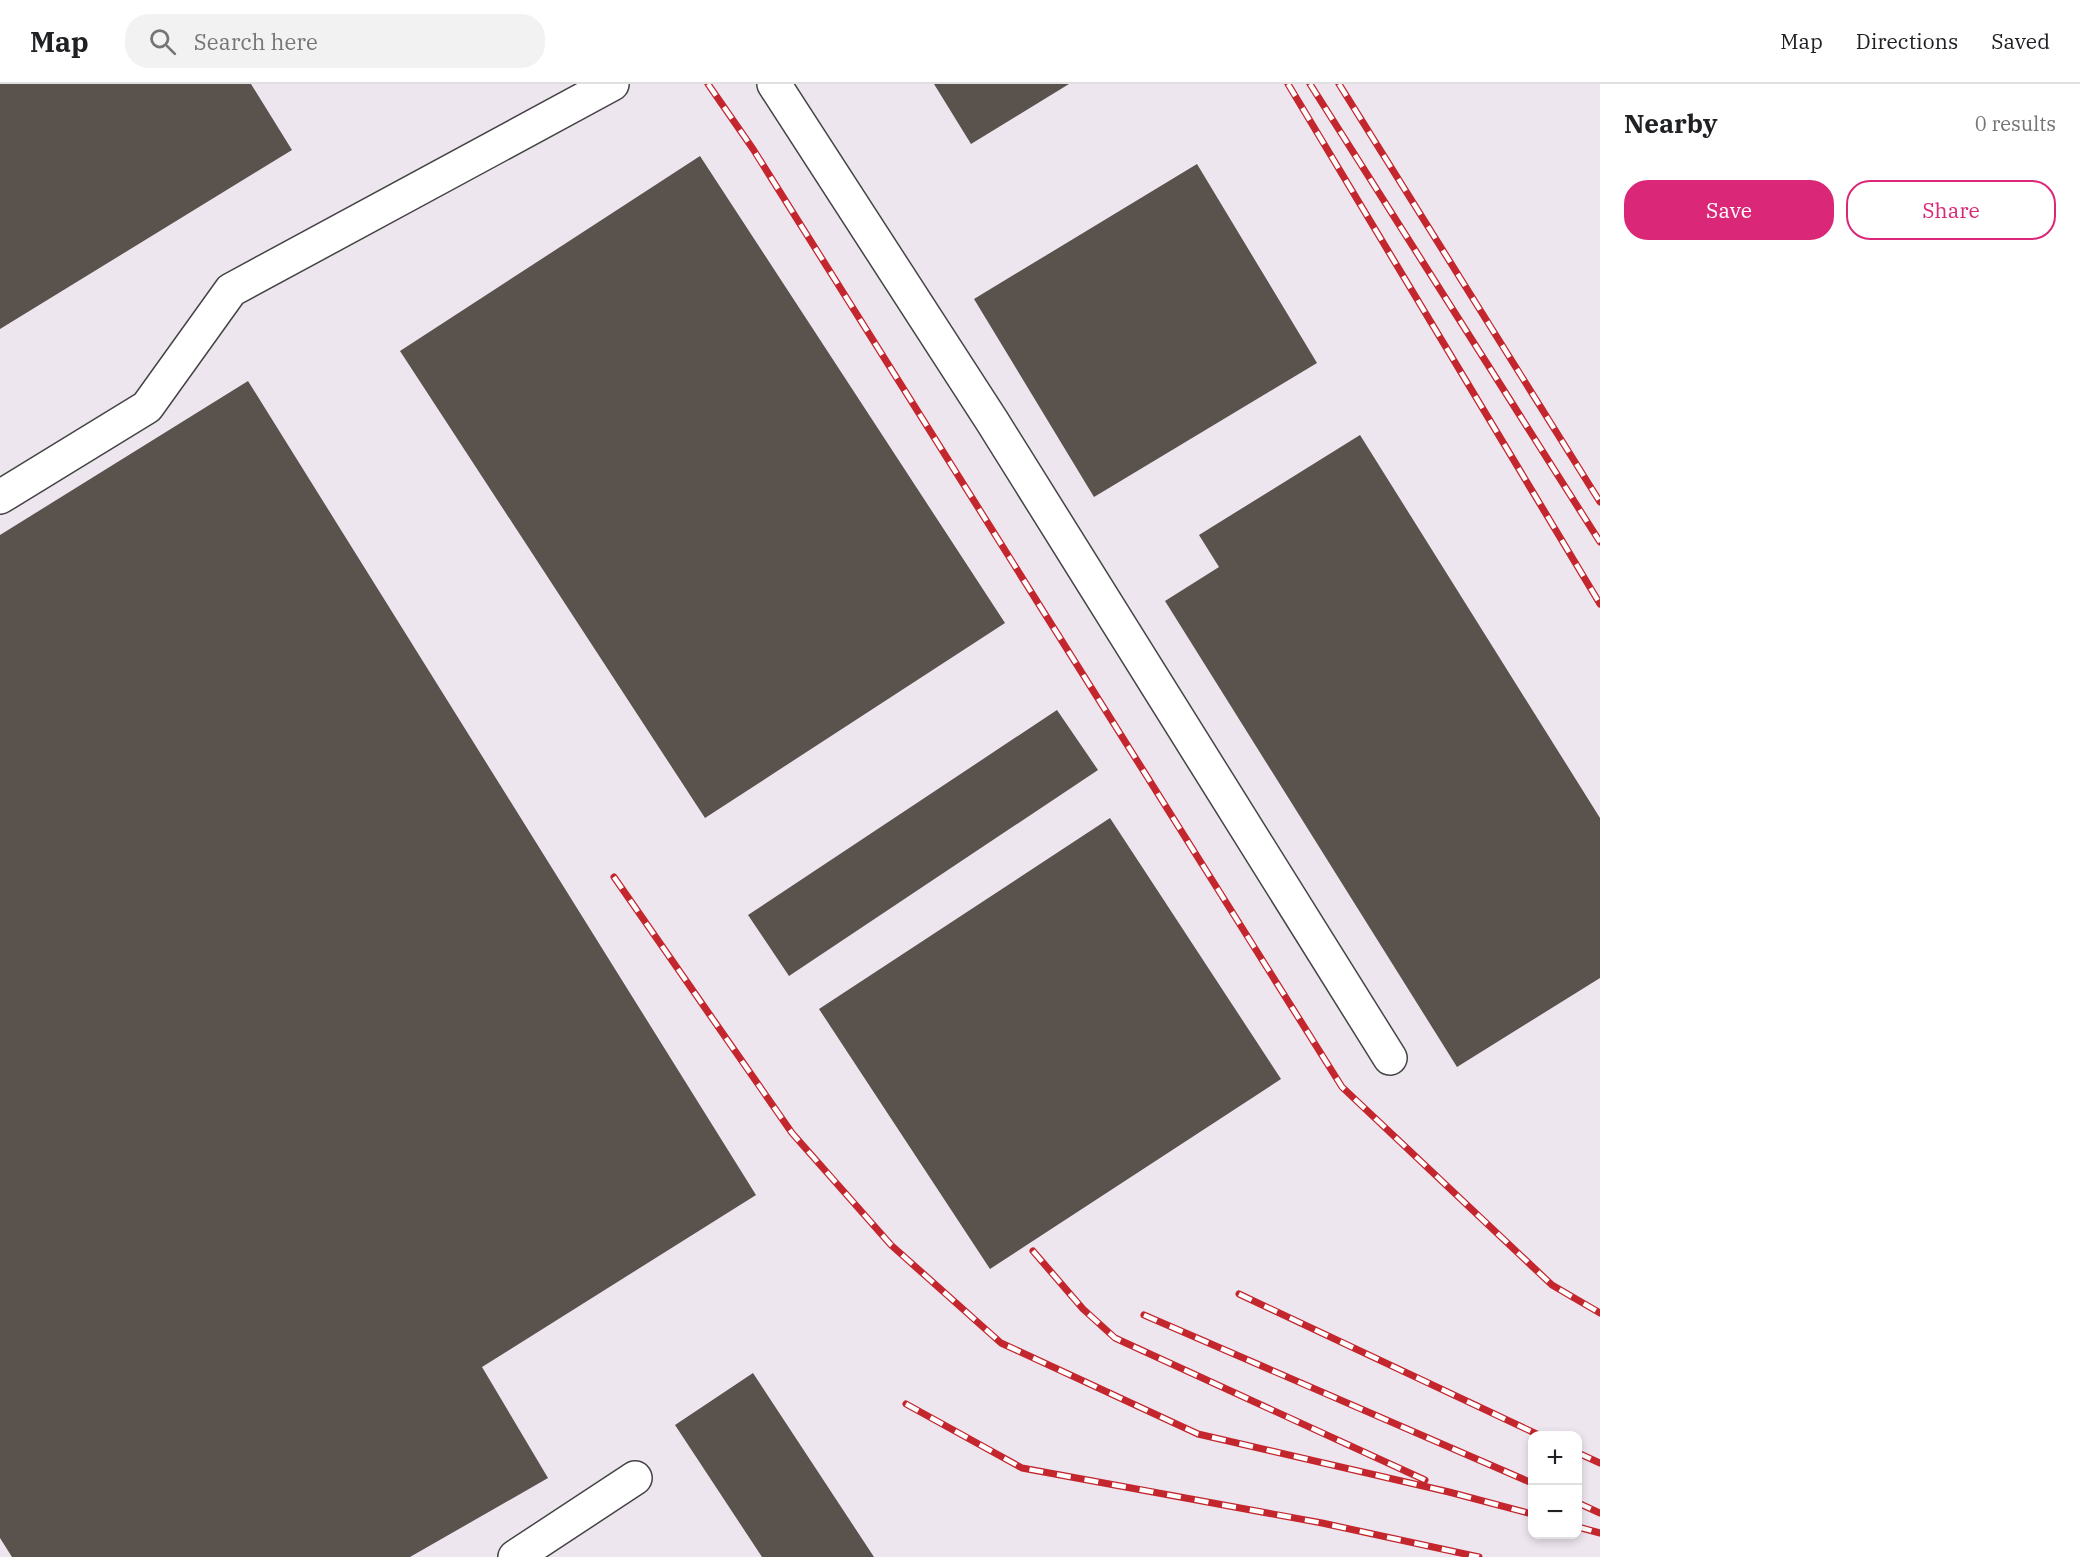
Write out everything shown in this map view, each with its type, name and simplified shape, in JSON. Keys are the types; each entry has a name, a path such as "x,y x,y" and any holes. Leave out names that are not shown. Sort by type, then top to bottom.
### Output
{"lane":[{"path":"0,497 147,407 231,290 612,84"},
{"path":"774,84 992,421 1390,1058"},
{"path":"515,1557 635,1478"}],"shaded area":[{"path":"0,84 1600,84 1600,1557 0,1557"}],"building":[{"path":"0,84 251,84 292,150 0,329"},
{"path":"934,84 1069,84 971,144"},
{"path":"700,156 1005,623 705,818 400,351"},
{"path":"1197,164 1317,363 1094,497 974,299"},
{"path":"248,381 756,1195 482,1367 548,1478 410,1557 12,1557 0,1538 0,535"},
{"path":"1360,435 1600,818 1600,978 1457,1067 1165,601 1219,567 1199,535"},
{"path":"1057,710 1098,770 789,976 748,915"},
{"path":"1110,818 1281,1079 990,1269 819,1009"},
{"path":"753,1373 874,1557 762,1557 675,1425"}],"railway":[{"path":"708,84 753,149 1342,1087 1552,1285 1600,1313"},
{"path":"1288,84 1600,604"},
{"path":"1310,84 1600,542"},
{"path":"1339,84 1600,502"},
{"path":"614,877 792,1133 891,1245 1001,1343 1198,1434 1449,1492 1528,1513"},
{"path":"1033,1251 1083,1309 1115,1338 1425,1480"},
{"path":"1239,1294 1530,1431"},
{"path":"1144,1315 1528,1481"},
{"path":"906,1404 1022,1468 1322,1523 1479,1557"},
{"path":"1582,1455 1600,1463"},
{"path":"1582,1505 1600,1513"},
{"path":"1582,1528 1600,1533"}]}
